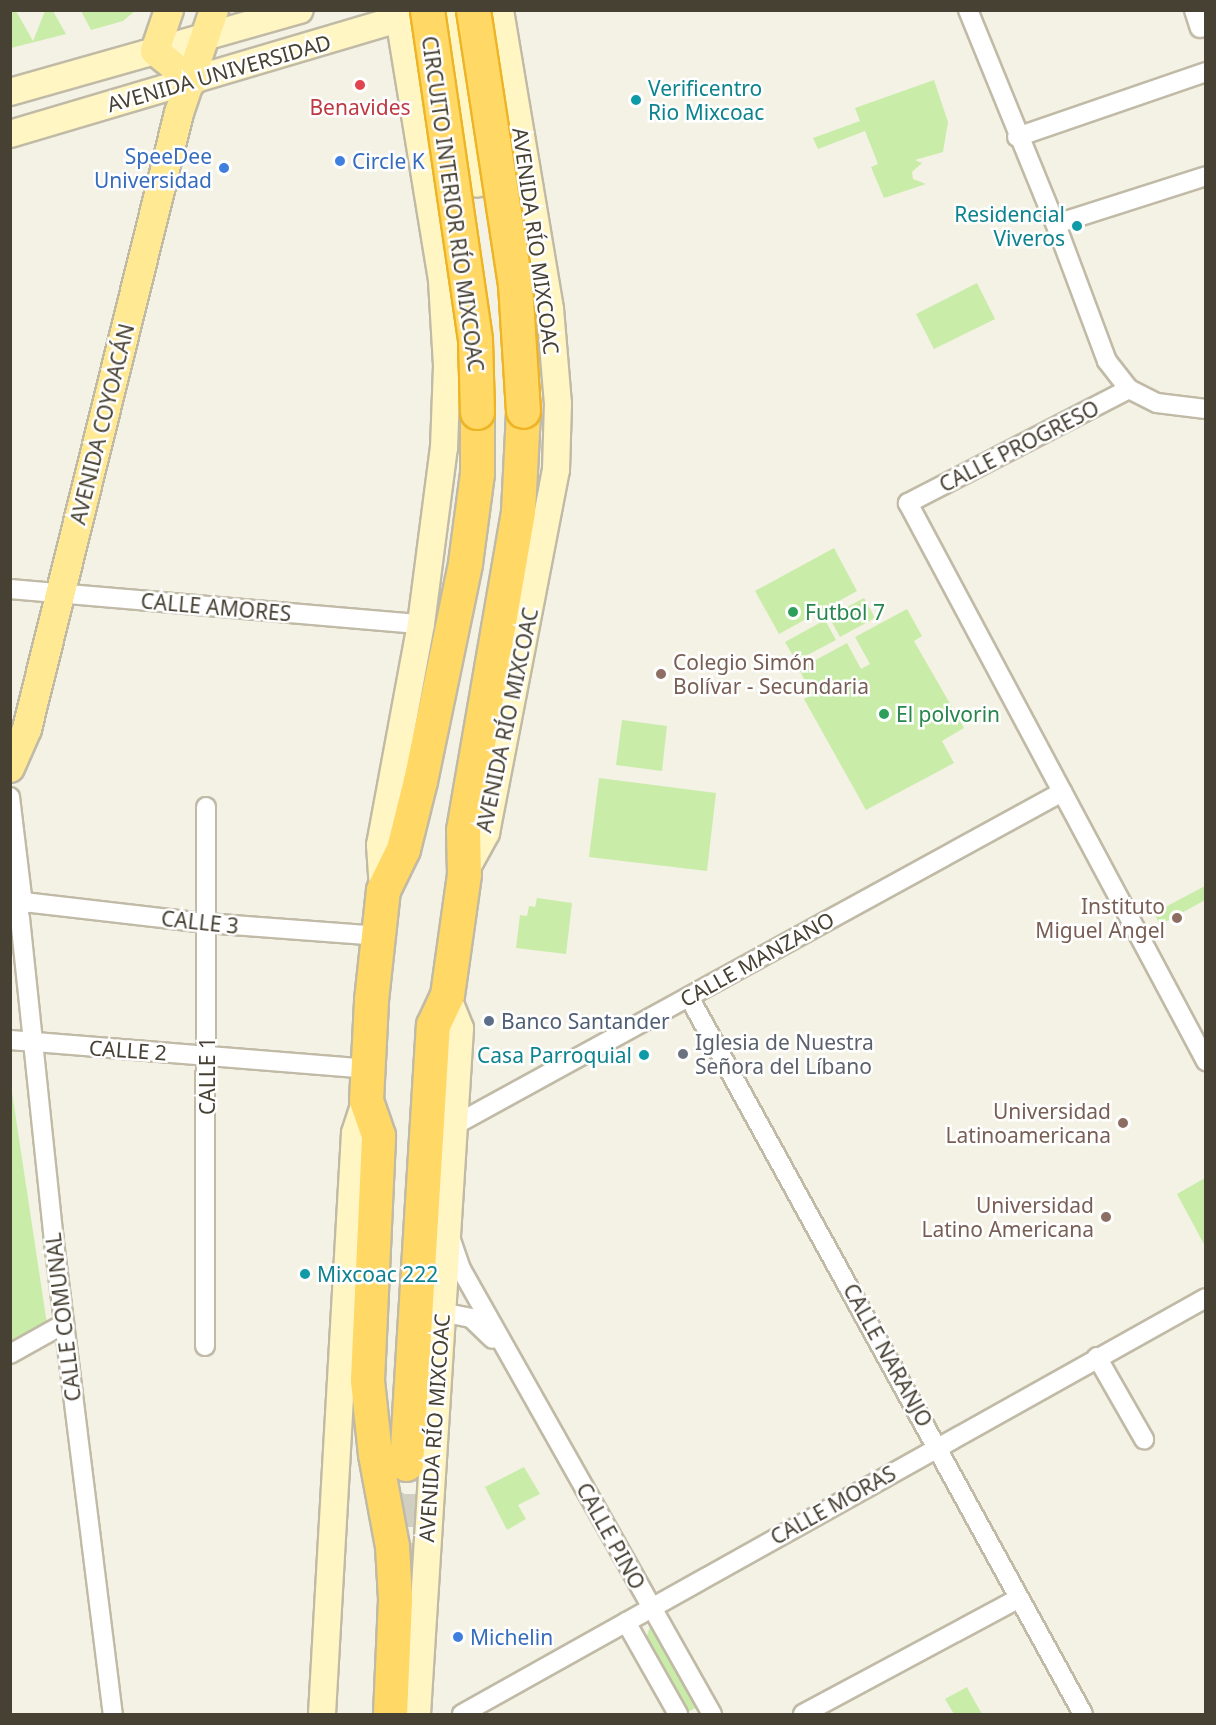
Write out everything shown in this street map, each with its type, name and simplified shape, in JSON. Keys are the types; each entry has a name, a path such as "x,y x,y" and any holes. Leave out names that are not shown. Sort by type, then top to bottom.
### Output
{"highway":[{"path":"464,874 463,830 516,521 524,411 515,284 473,10"},
{"name":"CIRCUITO INTERIOR RÍO MIXCOAC","path":"383,890 403,849 420,781 465,563 477,473 475,340 413,13"},
{"name":"AVENIDA RÍO MIXCOAC","path":"447,995 464,874"},
{"path":"383,890 377,936 366,1084 378,1135 367,1380 375,1454 392,1546 395,1598 390,1714"},
{"path":"406,1464 433,1025 447,995"}],"main road":[{"path":"169,10 155,51 192,81"},
{"name":"AVENIDA COYOACÁN","path":"10,768 27,729 179,113 192,81 214,10"},
{"name":"AVENIDA UNIVERSIDAD","path":"10,92 205,39 300,10"},
{"path":"448,10 477,184"},
{"name":"AVENIDA RÍO MIXCOAC","path":"464,874 486,833 556,470 558,404 554,357 534,210 500,10"},
{"path":"383,890 380,845 421,624 444,448 447,365 413,13"},
{"name":"AVENIDA UNIVERSIDAD","path":"10,134 413,13"},
{"path":"433,217 449,197 477,184 505,187 534,210"},
{"name":"AVENIDA RÍO MIXCOAC","path":"417,1714 460,1029 447,995"},
{"path":"322,1714 355,1133 366,1084"}],"street":[{"path":"968,10 1017,137 1058,230"},
{"path":"1194,10 1200,28"},
{"path":"1017,137 1206,72"},
{"path":"1206,176 1056,224 1107,362 1129,389 1157,403 1206,409"},
{"name":"CALLE PROGRESO","path":"1062,792 908,503 1129,389"},
{"name":"CALLE AMORES","path":"10,589 421,624"},
{"path":"1062,792 1206,1061"},
{"name":"CALLE MANZANO","path":"453,1126 1062,792"},
{"name":"CALLE COMUNAL","path":"10,797 17,902 32,1042 64,1324 113,1714"},
{"name":"CALLE 1","path":"205,1346 206,807"},
{"name":"CALLE 3","path":"17,902 206,923 377,936"},
{"name":"CALLE NARANJO","path":"689,997 938,1446 1083,1714"},
{"name":"CALLE 2","path":"10,1040 207,1056 366,1084"},
{"name":"CALLE PINO","path":"447,1226 461,1269 712,1714"},
{"name":"CALLE MORAS","path":"462,1714 1206,1298"},
{"name":"CALLE PINO","path":"441,1316 451,1314 471,1318 511,1358"},
{"path":"10,1354 64,1324"},
{"path":"1097,1357 1144,1439"},
{"path":"803,1714 1019,1598"},
{"name":"CALLE PINO","path":"626,1622 678,1714"}],"green space":[{"path":"10,11 16,11 33,41 45,11 53,11 66,34 11,48"},
{"path":"81,11 135,11 123,21 91,30"},
{"path":"934,80 948,122 943,152 915,160 922,163 912,172 913,179 926,184 884,198 871,167 878,164 865,131 818,149 813,138 860,121 855,108"},
{"path":"977,283 995,319 934,349 916,314"},
{"name":"Futbol 7","path":"834,548 857,591 779,634 755,591"},
{"path":"864,598 875,618 840,637 829,617"},
{"name":"El polvorin","path":"907,609 922,636 914,641 964,728 942,741 954,763 866,810 804,699 812,695 799,669 847,643 861,669 870,664 855,637"},
{"path":"825,620 836,640 796,661 785,642"},
{"path":"622,720 667,726 662,771 616,765"},
{"path":"599,778 716,793 707,871 589,857"},
{"path":"1205,886 1205,900 1160,925 1154,913"},
{"path":"537,898 572,903 566,954 516,948 520,915 527,916 529,906 535,907"},
{"path":"10,1079 47,1324 11,1343 10,1343"},
{"path":"1205,1178 1205,1246 1177,1194"},
{"path":"524,1467 540,1494 518,1505 526,1519 507,1530 485,1487"},
{"path":"653,1616 703,1704 684,1714 644,1646"},
{"path":"967,1687 982,1714 954,1714 945,1699"}],"tunnel":[{"path":"403,1575 406,1464"}],"place":[{"name":"Benavides","path":"360,85"},
{"name":"Verificentro Rio Mixcoac","path":"636,100"},
{"name":"Circle K","path":"340,161"},
{"name":"SpeeDee Universidad","path":"224,168"},
{"name":"Residencial Viveros","path":"1077,226"},
{"name":"Futbol 7","path":"793,612"},
{"name":"Colegio Simón Bolívar - Secundaria","path":"661,674"},
{"name":"El polvorin","path":"884,714"},
{"name":"Instituto Miguel Angel","path":"1177,918"},
{"name":"Banco Santander","path":"489,1021"},
{"name":"Iglesia de Nuestra Señora del Líbano","path":"683,1054"},
{"name":"Casa Parroquial","path":"644,1055"},
{"name":"Universidad Latinoamericana","path":"1123,1123"},
{"name":"Universidad Latino Americana","path":"1106,1217"},
{"name":"Mixcoac 222","path":"305,1274"},
{"name":"Michelin","path":"458,1637"}]}
